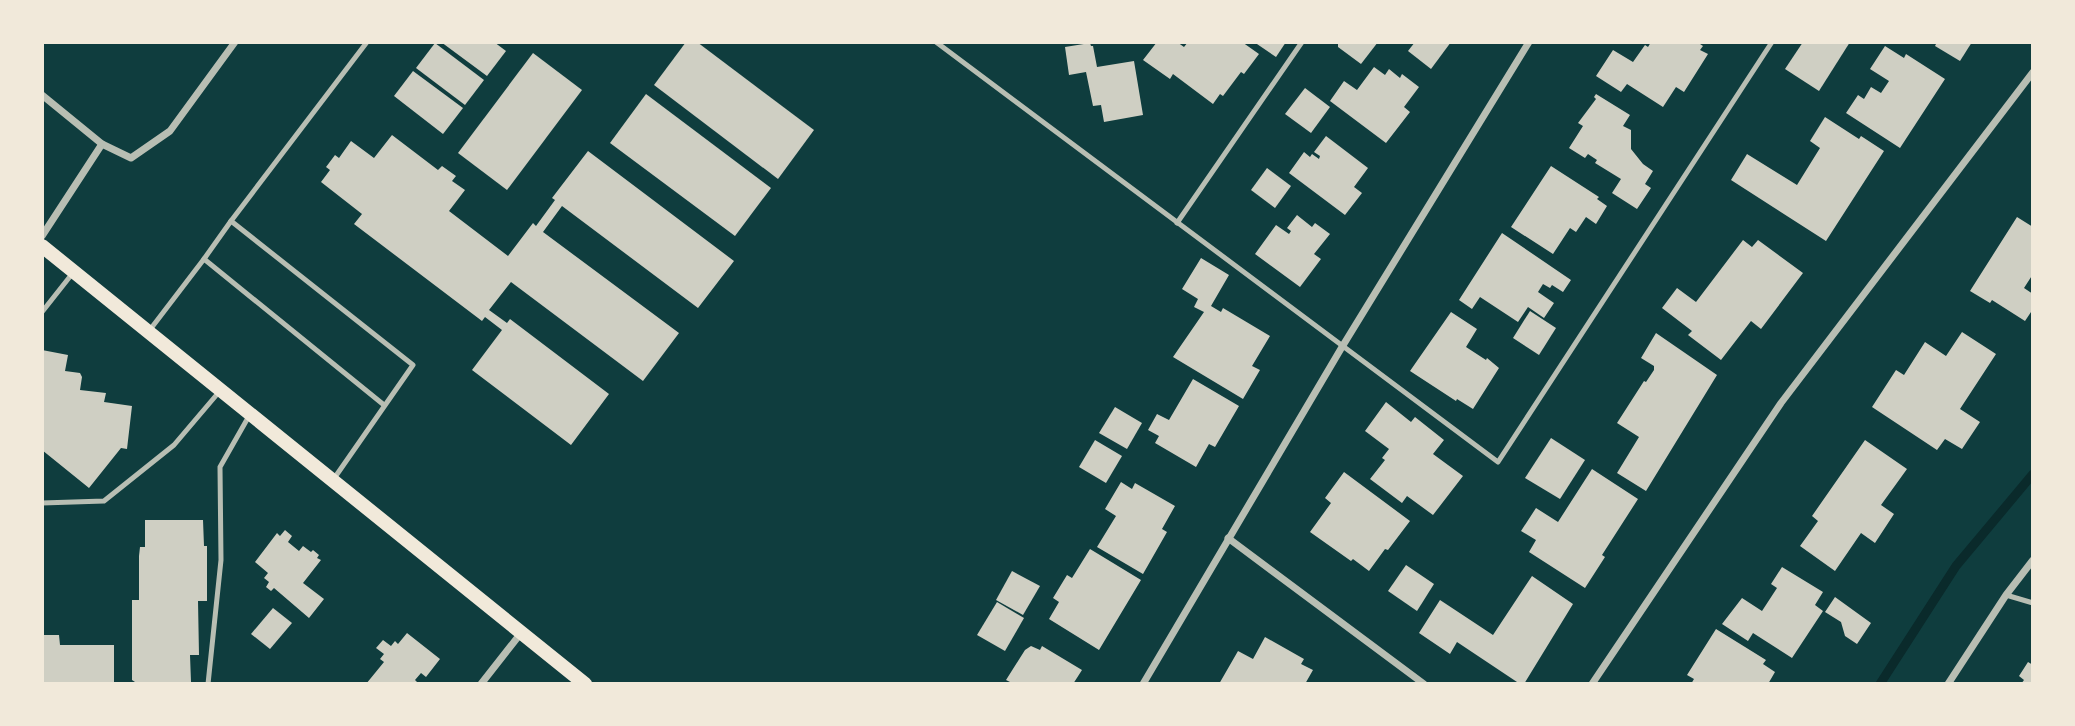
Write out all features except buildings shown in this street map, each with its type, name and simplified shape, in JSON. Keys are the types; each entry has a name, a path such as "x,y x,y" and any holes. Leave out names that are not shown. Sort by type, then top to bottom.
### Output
{"main road":[{"path":"42,246 585,684"}],"street":[{"path":"42,95 102,144 131,158 170,131 235,42"},
{"path":"1143,684 1342,347 1530,42"},
{"path":"1592,684 1781,403 2033,72"},
{"path":"42,236 102,144"},
{"path":"1228,538 1424,684"},
{"path":"1948,684 2006,595 2033,560"},
{"path":"481,684 522,632"}],"lane":[{"path":"148,332 367,42"},
{"path":"936,42 1499,462 1772,42"},
{"path":"1177,223 1302,42"},
{"path":"231,221 413,365 333,480"},
{"path":"204,259 384,405"},
{"path":"42,312 74,272"},
{"path":"42,503 104,501 174,445 221,390"},
{"path":"208,684 221,560 220,467 250,414"},
{"path":"2006,595 2033,603"}],"waterway":[{"path":"1880,684 1956,566 2033,474"}]}
